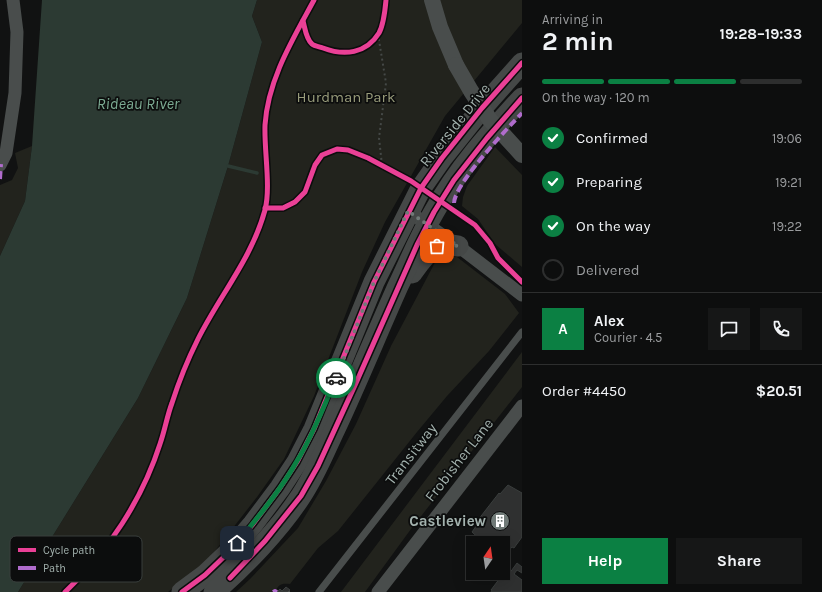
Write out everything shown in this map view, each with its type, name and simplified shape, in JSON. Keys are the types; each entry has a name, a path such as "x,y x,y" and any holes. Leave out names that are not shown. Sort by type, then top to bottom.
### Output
{"main road":[{"name":"Riverside Drive","path":"182,592 205,575 229,552 262,512 297,462 314,429 374,282 408,211 421,188 442,158 482,108 522,63"},
{"path":"220,587 266,541 301,496 318,466 390,304 428,223 454,180 487,138 522,98"},
{"path":"390,304 421,260 429,252 440,245 448,244 458,246"}],"street":[{"path":"0,165 6,153 4,139 16,85 17,32 13,0"},
{"path":"432,0 440,27 456,65 471,91 490,120 522,155"},
{"path":"408,211 428,223 522,295"},
{"name":"Frobisher Lane","path":"378,592 522,406"}],"lane":[{"name":"Transitway","path":"320,592 522,332"}],"path":[{"path":"374,39 379,31"},
{"path":"379,31 386,83 379,138 382,165"},
{"path":"375,162 388,169"}],"green space":[{"name":"Hurdman Park","path":"257,0 522,0 522,23 445,116 385,222 362,272 314,396 284,459 257,497 208,560 168,592 18,592 24,582 142,582 142,536 53,536 138,398 187,298 228,166 262,42 252,16"},
{"path":"32,146 25,201 0,256 0,185 12,180 18,168 15,153"},
{"path":"495,147 522,175 522,267 495,244 478,219 462,206 463,197 467,186"},
{"path":"440,253 457,257 505,294 519,313 489,351 447,396 417,432 338,531 318,548 290,584 281,585 275,592 236,592 298,528 326,481 356,424 391,346"},
{"path":"522,352 522,387 411,529 365,592 341,592"}],"water":[{"name":"Rideau River","path":"42,0 257,0 252,16 262,42 228,166 187,298 138,398 53,536 10,536 10,582 24,582 18,592 0,592 0,256 25,201 32,146"}],"building":[{"name":"Castleview","path":"508,485 522,493 522,537 514,548 512,547 510,549 510,536 476,536 472,532 479,522 478,520 499,493 500,494"},
{"path":"517,563 522,567 522,573 517,570 514,574 522,580 522,592 491,592 498,580 510,580 510,573"},
{"path":"286,587 290,590 288,592 277,592 280,589 282,591"}],"waterway":[{"path":"228,166 257,173"}],"marked path":[{"path":"454,203 457,194 472,170 494,143 522,113"},
{"path":"0,179 1,164"},
{"path":"273,592 277,592"}],"cycle path":[{"path":"113,536 133,505 153,465 181,378 198,339 244,260 259,228 267,201 265,146 267,108 276,76 290,45 314,0"},
{"path":"303,21 307,36 313,45 331,51 354,51 368,45 379,33 385,13 386,0"},
{"path":"182,592 205,575 229,552 253,524 297,462 314,429 374,282 421,188 442,158 482,108 522,63"},
{"path":"230,578 265,541 301,496 318,466 417,245 434,212 454,180 487,138 522,98"},
{"path":"265,208 283,208 295,202 305,192 315,165 322,155 337,149 348,150 368,158 411,181 475,225 490,243 498,258 522,282"},
{"path":"65,592 75,582"}],"way so far":[{"path":"336,378 374,282 408,211 428,223 458,246 443,244 437,246"}],"place":[{"name":"Castleview","path":"500,521"}],"route":[{"path":"237,543 280,488 297,462 314,429 336,378"}]}
